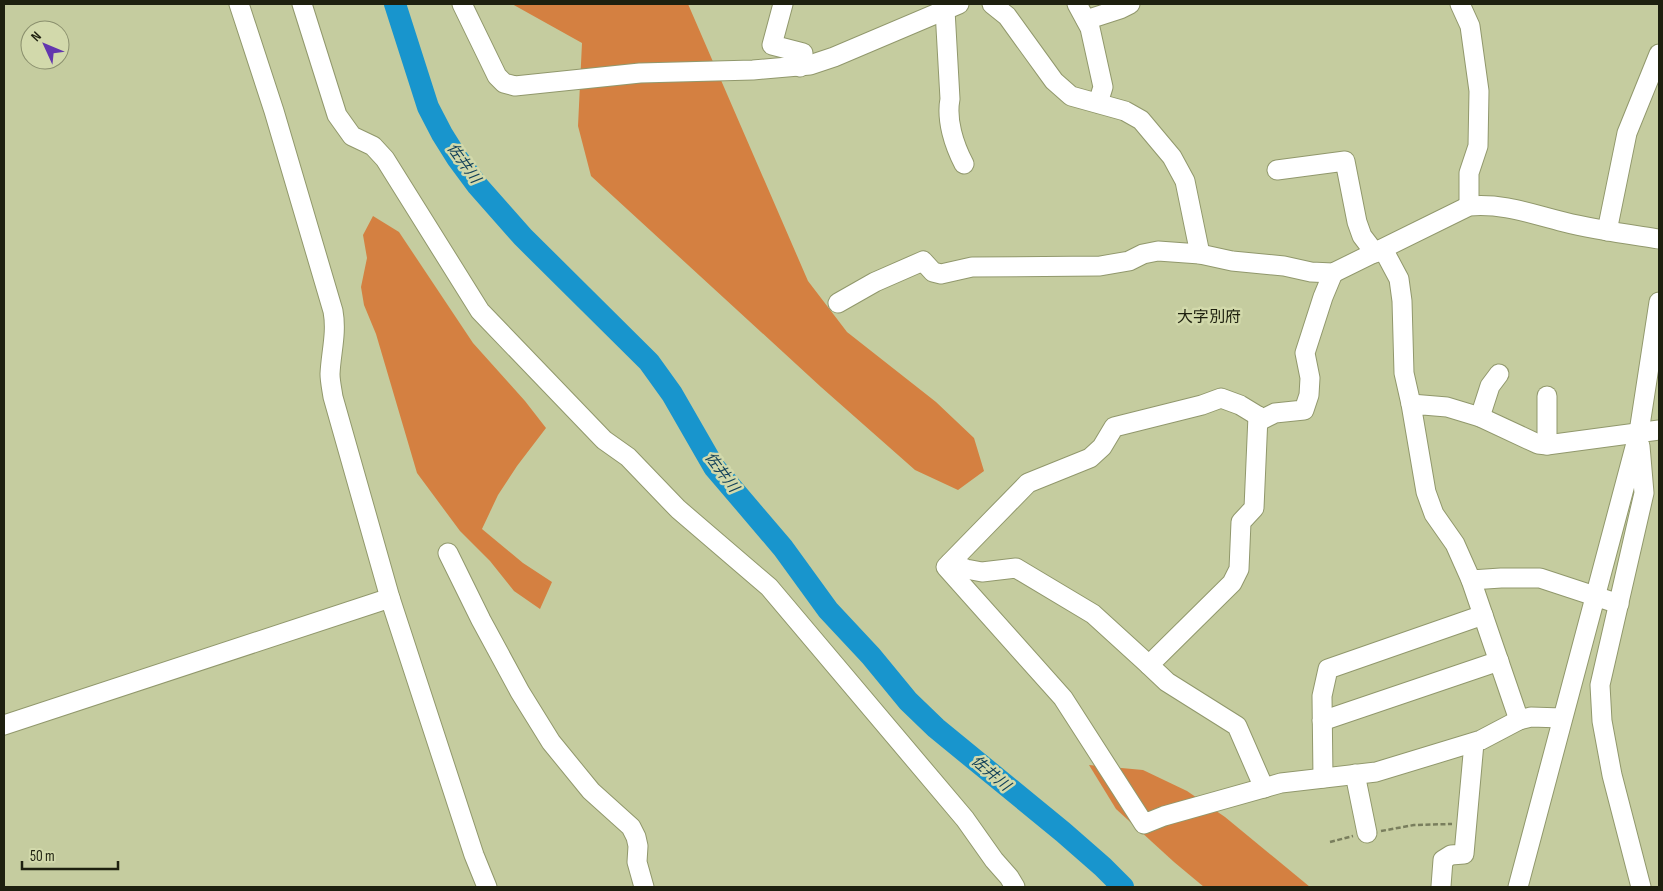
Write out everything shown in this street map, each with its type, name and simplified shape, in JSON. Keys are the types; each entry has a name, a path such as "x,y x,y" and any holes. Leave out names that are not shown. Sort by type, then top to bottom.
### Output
{"street":[{"path":"239,4 274,111 335,319 330,374 333,397 390,598 474,855 487,887"},
{"path":"302,4 337,115 352,136 373,146 386,159 480,311 604,440 628,457 678,509 769,587 965,819 994,860 1009,876 1015,887"},
{"path":"462,4 499,80 515,86 640,73 800,67 834,57 952,7 950,99 948,112 957,151 964,164"},
{"path":"783,4 772,46 803,53 800,67"},
{"path":"992,4 1007,16 1054,81 1071,96 1125,111 1141,120 1172,157 1185,181 1200,254"},
{"path":"1098,103 1103,87 1090,28 1082,12 1120,9 1130,4"},
{"path":"1460,4 1470,26 1479,91 1478,146 1469,173 1469,206"},
{"path":"1607,231 1627,133 1659,54"},
{"path":"1277,170 1345,160 1357,222 1362,236 1379,250 1399,280 1402,301 1404,373 1426,492 1434,514 1455,544 1471,580 1519,720"},
{"path":"838,302 875,282 923,261 933,272 941,274 972,267 1100,266 1129,261 1143,254 1158,251 1200,254 1232,261 1284,266 1311,272 1333,273 1469,206 1503,206 1607,231 1659,239"},
{"path":"1333,273 1304,353 1310,378 1309,396 1304,410 1275,413 1263,419 1240,405 1221,398 1202,405 1114,427 1102,447 1090,458 1028,483 946,567 1063,698 1144,824 1164,816 1281,783 1376,772 1481,740 1519,720 1531,717 1562,718"},
{"path":"1518,887 1639,432 1659,302"},
{"path":"1480,417 1490,386 1499,374"},
{"path":"1547,396 1547,445"},
{"path":"1411,404 1447,407 1480,417 1538,444 1547,445 1659,430"},
{"path":"1149,665 1232,583 1239,569 1241,522 1254,508 1258,416"},
{"path":"1639,432 1644,493 1600,684 1602,721 1612,775 1641,887"},
{"path":"448,552 481,620 520,692 551,742 591,792 631,827 638,846 637,862 644,887"},
{"path":"950,563 982,572 1016,568 1094,614 1167,682 1237,726 1264,788"},
{"path":"1471,580 1540,578 1619,604"},
{"path":"4,725 390,598"},
{"path":"1323,778 1322,696 1328,668 1483,614"},
{"path":"1322,721 1499,661"},
{"path":"1441,886 1443,860 1451,856 1464,854 1474,742"},
{"path":"1355,774 1368,833"}],"path":[{"path":"1330,842 1414,825 1466,824"}],"shaded area":[{"path":"512,4 688,4 808,281 847,332 936,402 974,438 984,471 958,490 915,470 821,387 591,176 578,126 582,43"},
{"path":"373,216 399,232 473,343 525,401 546,428 498,495 482,529 523,563 552,582 540,609 514,591 490,561 460,531 417,473 376,334 364,305 361,287 367,258 363,235"},
{"path":"1089,765 1143,770 1187,791 1225,817 1310,887 1204,887 1116,809"}],"waterway":[{"name":"佐井川","path":"395,4 428,107 457,158 477,185 523,237 649,362 672,394 714,467 783,548 828,610 871,656 908,701 936,728 1063,832 1123,887"}],"district":[{"name":"大字別府","path":"1209,316"}]}
